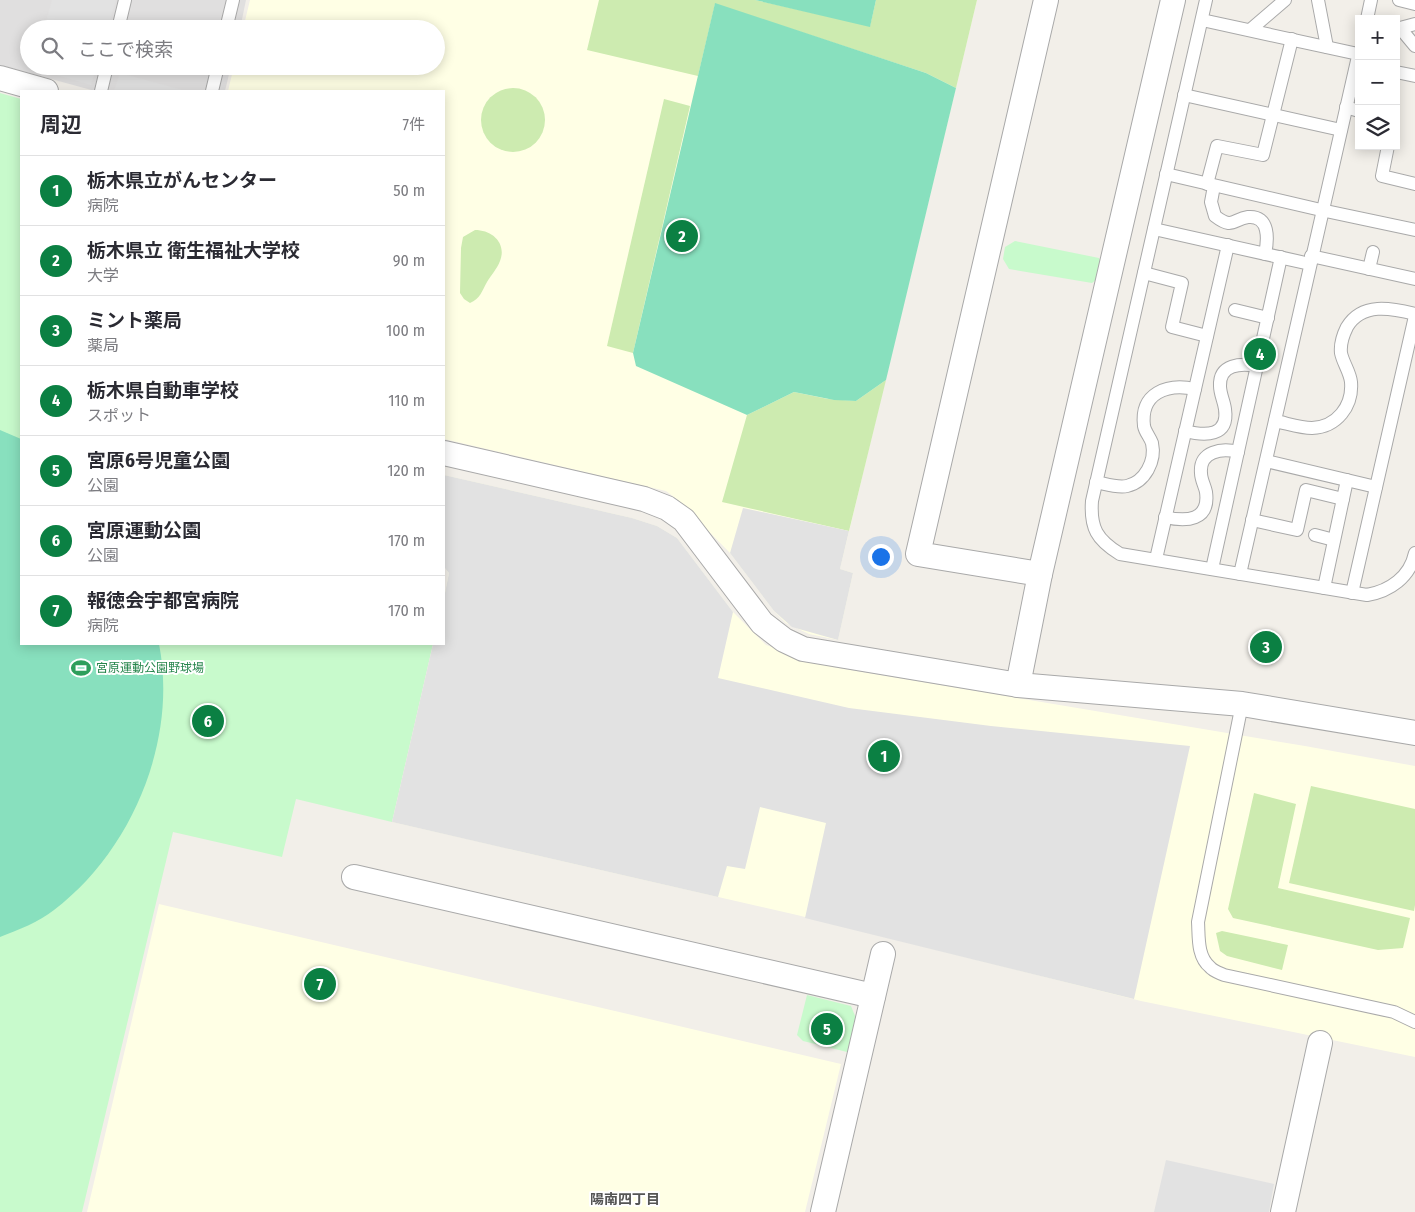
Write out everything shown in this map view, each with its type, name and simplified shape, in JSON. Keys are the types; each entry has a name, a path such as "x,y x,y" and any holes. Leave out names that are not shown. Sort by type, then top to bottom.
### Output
{"street":[{"path":"1040,574 918,554 1046,0"},
{"path":"1018,685 1040,574 1173,0"},
{"path":"0,78 42,90"},
{"path":"445,453 644,499 667,508 686,522 762,623 780,637 807,650 1018,685 1242,704 1415,733"},
{"path":"354,878 874,996"},
{"path":"823,1212 884,954"},
{"path":"1283,1212 1320,1043"}],"lane":[{"path":"120,20 125,0"},
{"path":"228,20 233,0"},
{"path":"1206,0 1096,482 1091,515 1097,533 1106,545 1120,554 1367,595 1380,593 1391,587 1405,574 1415,553"},
{"path":"1250,30 1285,0"},
{"path":"1318,0 1327,47"},
{"path":"1368,15 1371,0"},
{"path":"1398,0 1415,4"},
{"path":"1202,20 1327,47 1355,57"},
{"path":"1415,24 1400,28 1415,46"},
{"path":"1265,254 1268,234 1262,222 1248,217 1234,223 1226,222 1215,216 1211,202 1211,185 1217,146 1264,155 1292,39"},
{"path":"1240,574 1321,210 1358,60"},
{"path":"1400,73 1415,76"},
{"path":"101,90 105,75"},
{"path":"212,90 216,75"},
{"path":"1184,96 1341,130"},
{"path":"1346,108 1355,110"},
{"path":"1387,150 1382,176 1415,184"},
{"path":"1166,174 1415,230"},
{"path":"1154,229 1281,258 1310,260 1369,269 1415,279"},
{"path":"1156,559 1228,246"},
{"path":"1369,269 1373,252"},
{"path":"1212,569 1281,258"},
{"path":"1144,273 1182,283 1172,327 1207,336"},
{"path":"1275,420 1311,428 1328,426 1343,414 1350,398 1351,380 1341,352 1342,336 1351,320 1364,311 1382,308 1415,315 1352,593"},
{"path":"1235,310 1268,318"},
{"path":"1185,431 1206,435 1214,433 1222,427 1226,417 1220,380 1224,372 1239,364 1257,366"},
{"path":"1096,482 1127,486 1140,480 1152,460 1152,444 1144,428 1144,410 1150,398 1159,391 1171,387 1183,386 1195,389"},
{"path":"1166,517 1186,520 1194,518 1201,512 1206,504 1206,492 1201,475 1201,466 1212,453 1227,450 1238,452"},
{"path":"1266,461 1376,487"},
{"path":"1324,588 1347,480"},
{"path":"1252,520 1297,530 1306,490 1344,499"},
{"path":"1315,535 1334,540"},
{"path":"1242,704 1198,922 1199,947 1203,958 1210,968 1224,975 1394,1012 1415,1022"},
{"path":"1394,1012 1415,1010"}],"shaded area":[{"path":"0,0 246,0 242,20 20,20 20,70 0,65"},
{"path":"52,0 116,0 110,20 46,20"},
{"path":"250,0 977,0 840,569 853,573 838,640 809,634 786,623 774,611 730,553 678,500 666,491 445,439 445,90 228,90 232,75 445,75 445,20 245,20"},
{"path":"37,75 229,75 225,90 91,90"},
{"path":"56,75 94,75 91,85"},
{"path":"119,75 127,75 182,90 114,90"},
{"path":"445,475 632,518 657,526 677,538 733,612 766,645 832,667 1415,766 1415,1057 1141,1001 797,915 392,822 433,645 445,645 445,593 449,573 445,568"},
{"path":"445,475 632,518 657,526 677,538 733,612 718,678 849,708 991,726 1190,746 1134,999 805,918 826,823 760,807 745,869 727,866 718,897 392,822 433,645 445,645 445,593 449,573 445,568"},
{"path":"743,508 849,531 840,569 853,573 838,640 792,627 774,611 730,553"},
{"path":"159,904 841,1064 805,1212 87,1212"},
{"path":"1166,1160 1274,1184 1269,1212 1154,1212"}],"green space":[{"path":"599,0 755,0 870,26 876,0 977,0 956,88 926,73 715,4 698,76 587,50"},
{"path":"755,0 876,0 870,27"},
{"path":"715,3 926,73 956,88 886,380 856,401 834,400 794,392 747,415 636,366 633,353"},
{"path":"507,88 519,88 536,97 543,108 545,120 543,132 536,143 519,152 507,152 495,147 486,138 481,126 481,114 486,102 495,93"},
{"path":"0,93 20,99 20,645 433,645 392,822 296,799 282,857 173,832 82,1212 0,1212"},
{"path":"664,99 690,106 633,353 607,346"},
{"path":"475,230 487,232 497,239 500,243 502,255 499,264 480,294 470,303 460,293 461,248 463,237"},
{"path":"1015,241 1099,258 1105,273 1092,283 1009,269 1003,259 1005,247"},
{"path":"886,380 849,531 722,502 747,415 794,392 828,399 856,401"},
{"name":"宮原運動公園野球場","path":"0,430 20,439 20,645 159,645 163,681 162,718 155,755 143,791 127,825 106,857 82,886 42,918 0,937"},
{"path":"1311,786 1415,809 1414,911 1289,883"},
{"path":"1254,793 1296,804 1278,888 1410,918 1403,948 1378,950 1233,918 1228,909"},
{"path":"1222,931 1288,945 1282,970 1227,956 1220,951 1216,933"},
{"path":"807,995 851,1006 858,1023 851,1053 803,1041 797,1035"}],"place":[{"name":"栃木県立 衛生福祉大学校","path":"682,236"},
{"name":"栃木県自動車学校","path":"1260,354"},
{"name":"ミント薬局","path":"1266,647"},
{"name":"宮原運動公園野球場","path":"81,668"},
{"name":"宮原運動公園","path":"208,721"},
{"name":"栃木県立がんセンター","path":"884,756"},
{"name":"報徳会宇都宮病院","path":"320,984"},
{"name":"宮原6号児童公園","path":"827,1029"}],"district":[{"name":"陽南四丁目","path":"625,1199"}]}
